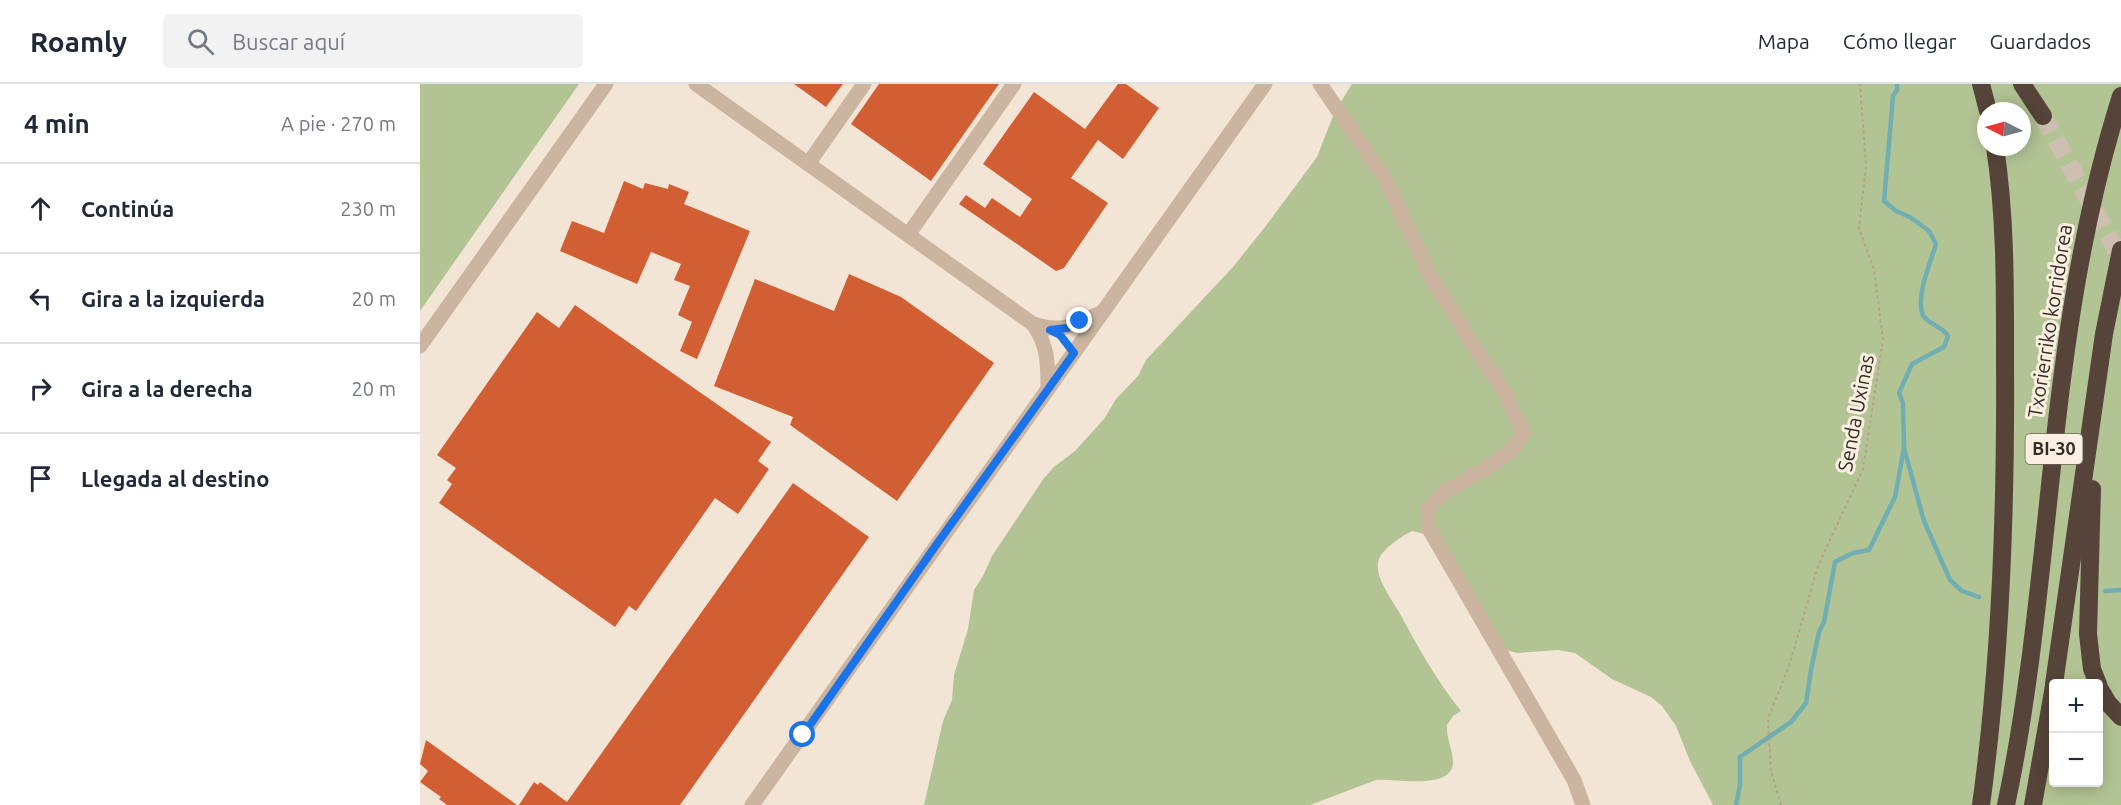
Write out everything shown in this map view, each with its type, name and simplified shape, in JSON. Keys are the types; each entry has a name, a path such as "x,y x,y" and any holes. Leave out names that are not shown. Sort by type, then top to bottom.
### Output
{"highway":[{"path":"1981,84 1986,102"},
{"path":"2022,84 2043,116"},
{"name":"Txorierriko korridorea","path":"2006,805 2027,678 2073,297 2099,171 2121,96"},
{"path":"1981,805 1994,698 2000,601 2004,458 2004,268 1996,156"},
{"name":"BI-30","path":"2055,679 2106,324 2121,250"},
{"path":"2095,397 2087,615 2089,653 2096,679"},
{"path":"2103,694 2121,717"},
{"name":"BI-30","path":"2033,805 2049,714"}],"street":[{"path":"696,84 1033,324 1063,351 1074,353"},
{"path":"808,164 864,84"},
{"path":"908,235 1014,84"},
{"path":"752,805 1265,84"},
{"path":"1320,84 1386,180 1430,275 1501,386 1524,433 1513,449 1492,465 1444,492 1429,507 1428,527 1574,780 1583,805"},
{"path":"420,346 606,85"},
{"path":"1047,336 1103,312"},
{"path":"1047,336 1048,389"}],"path":[{"name":"Senda Uxinas","path":"1782,805 1771,771 1768,719 1789,666 1818,566 1863,469 1883,339 1874,270 1859,228 1866,166 1860,84"}],"green space":[{"path":"420,84 579,84 420,311"},
{"path":"1352,84 2121,84 2121,805 1713,805 1690,761 1676,726 1662,706 1651,697 1612,679 1575,653 1558,650 1518,653 1505,650 1424,534 1412,531 1383,553 1378,562 1378,568 1385,588 1420,651 1461,711 1453,716 1447,725 1453,763 1450,772 1443,777 1420,781 1376,780 1310,805 924,805 943,721 952,700 954,675 968,629 974,590 992,556 1044,478 1075,451 1104,419 1116,399 1138,376 1146,360 1233,267 1317,157 1335,111"}],"building":[{"path":"794,84 843,84 826,107"},
{"path":"879,84 999,84 931,181 851,124"},
{"path":"1118,84 1126,84 1159,108 1123,159 1098,140 1071,178 1108,203 1064,268 1056,271 959,204 966,195 985,208 992,198 1020,217 1032,199 983,164 1034,92 1085,129"},
{"path":"624,181 643,189 645,183 668,189 669,184 689,192 684,204 750,231 697,359 680,351 692,322 678,315 690,286 674,280 681,264 651,252 637,284 560,251 572,221 604,233"},
{"path":"849,274 901,297 994,363 897,501 790,425 793,417 714,386 755,279 834,311"},
{"path":"575,305 771,442 758,461 769,469 738,514 715,498 636,611 629,606 615,627 439,503 452,484 447,480 456,468 437,455 537,312 559,328"},
{"path":"793,483 869,537 680,805 519,805 534,782 538,785 540,782 567,802"},
{"path":"426,740 517,805 447,805 439,799 441,797 420,782 428,771 420,764"}],"waterway":[{"path":"1736,805 1740,785 1740,757 1791,722 1806,703 1835,562 1853,553 1869,550 1895,497 1904,448 1903,403 1899,393 1912,364 1944,347 1948,336 1925,318 1921,308 1922,290 1936,244 1929,231 1884,201 1893,96 1897,90 1897,84"},
{"path":"1904,448 1924,521 1950,580 1962,591 1979,597"},
{"path":"2105,591 2121,590"}],"tunnel":[{"path":"2043,116 2121,259"}],"route":[{"path":"803,735 1074,353 1066,340 1050,330 1067,328 1080,321"}]}
